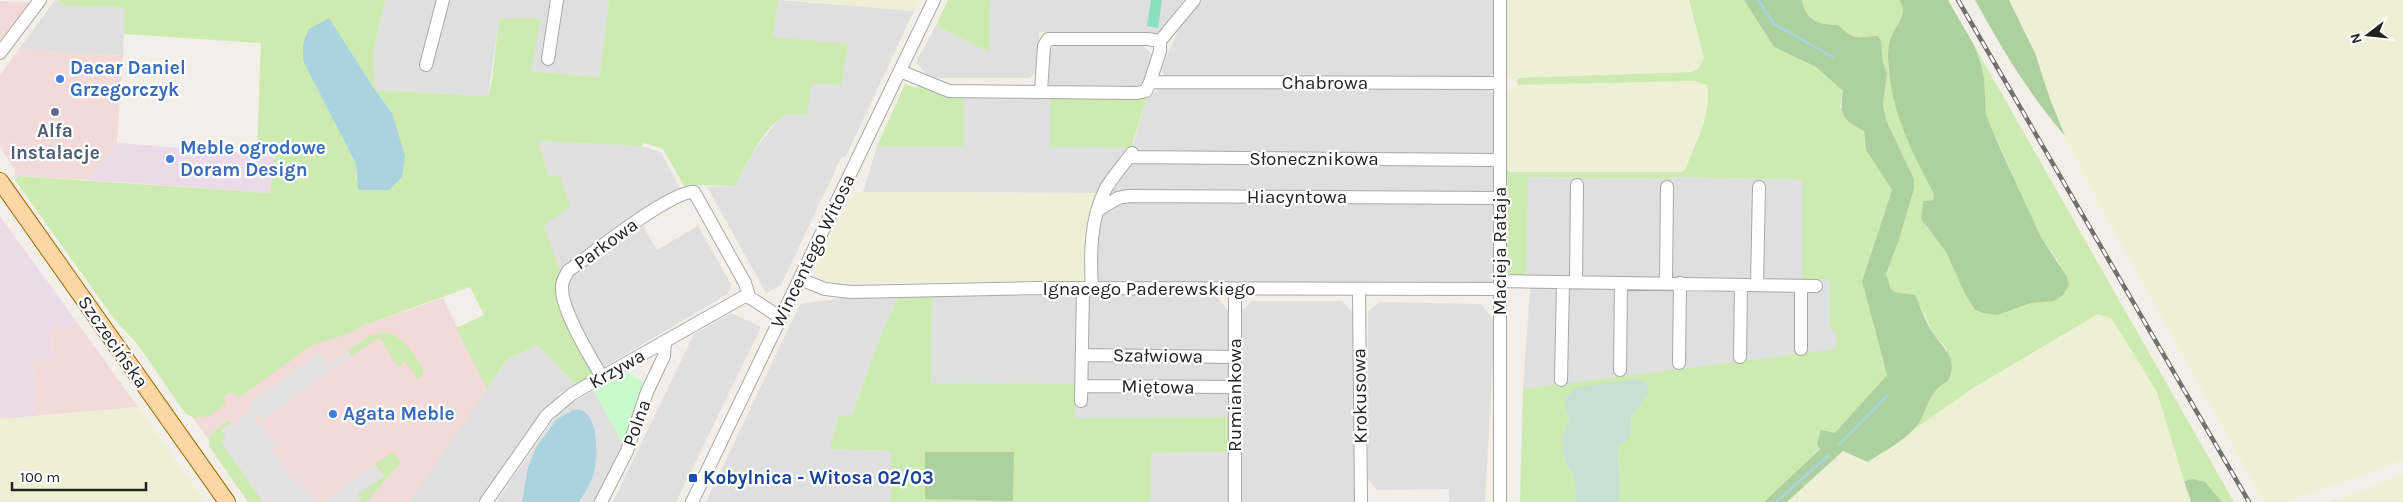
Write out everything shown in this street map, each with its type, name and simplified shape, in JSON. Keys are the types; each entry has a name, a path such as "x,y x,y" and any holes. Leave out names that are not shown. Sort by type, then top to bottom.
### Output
{"main road":[{"name":"Szczecińska","path":"0,181 227,502"}],"street":[{"path":"0,53 40,0"},
{"path":"426,65 443,0"},
{"path":"548,59 557,0"},
{"name":"Wincentego Witosa","path":"692,502 934,0"},
{"path":"1150,82 1160,51 1160,41 1194,0"},
{"name":"Macieja Rataja","path":"1500,0 1500,502"},
{"path":"1042,91 1044,46 1048,39 1148,39 1160,41"},
{"name":"Chabrowa","path":"900,71 949,91 1138,93 1146,90 1150,82 1499,83"},
{"name":"Słonecznikowa","path":"1098,210 1105,188 1130,155 1499,160"},
{"path":"1576,282 1577,186"},
{"path":"1666,283 1667,187"},
{"path":"1757,285 1759,187"},
{"name":"Parkowa","path":"602,377 574,327 561,290 564,278 568,272 628,226 678,197 694,192 745,282 749,296"},
{"name":"Hiacyntowa","path":"1098,210 1118,198 1129,196 1499,198"},
{"path":"1081,401 1087,289 1091,247 1098,210"},
{"name":"Ignacego Paderewskiego","path":"800,279 825,289 851,292 1087,289 1359,289 1563,282 1816,286"},
{"path":"1561,380 1563,282"},
{"path":"1620,370 1621,282"},
{"path":"1679,363 1680,283"},
{"path":"1740,357 1741,285"},
{"path":"1800,349 1801,286"},
{"name":"Rumiankowa","path":"1235,289 1235,502"},
{"name":"Krokusowa","path":"1359,289 1361,502"},
{"path":"749,296 780,318"},
{"name":"Krzywa","path":"486,502 551,410 572,394 742,298 749,296"},
{"name":"Polna","path":"602,502 627,451 647,392 664,356 665,341"},
{"name":"Szałwiowa","path":"1082,355 1234,357"},
{"name":"Miętowa","path":"1081,386 1234,387"}],"shaded area":[{"path":"55,0 67,6 125,7 123,56 19,49"},
{"path":"385,0 609,0 599,77 531,71 499,18 488,96 375,90 373,55"},
{"path":"778,0 914,11 846,156 841,158 781,285 766,293 707,187 735,186 754,151 780,118 789,114 811,84 841,85 773,37"},
{"path":"990,0 1184,0 1164,26 1162,33 1039,32 1038,70 1030,78 929,78 916,62 936,25 989,51"},
{"path":"1201,0 1495,0 1496,71 1489,77 1166,77 1161,70 1181,24"},
{"path":"0,1 32,3 0,45"},
{"path":"1057,43 1141,44 1151,53 1143,87 1049,87 1049,51"},
{"path":"19,49 123,56 117,143 89,180 20,176 15,180 15,170 0,147 0,75"},
{"path":"1159,89 1489,89 1496,96 1495,194 863,192 877,146 964,146 964,97 1050,98 1132,148 1147,98"},
{"path":"538,141 642,146 661,152 680,189 560,274 544,225 549,176"},
{"path":"117,143 275,155 270,193 89,180"},
{"path":"1527,177 1667,179 1682,177 1802,180 1802,279 1831,280 1830,329 1836,330 1836,350 1523,389 1531,278 1526,277"},
{"path":"1120,200 1496,201 1494,284 1095,285 1095,247 1101,212"},
{"path":"0,216 79,325 51,326 52,360 33,361 35,416 0,419"},
{"path":"643,226 657,250 698,226 731,284 728,294 602,368 578,325 565,289 567,280"},
{"path":"1215,294 1228,311 1229,417 1075,418 1075,384 931,383 932,296"},
{"path":"849,297 898,298 881,334 852,415 829,449 891,451 891,502 706,502 800,304"},
{"path":"443,298 487,389 409,502 253,502 188,411 204,411 237,388 321,340"},
{"path":"1252,301 1342,301 1353,313 1355,502 1242,502 1241,311"},
{"path":"1379,302 1481,304 1495,322 1485,502 1449,502 1449,489 1377,490 1368,479 1368,312"},
{"path":"731,313 761,327 676,502 613,502 694,334"},
{"path":"79,325 138,407 35,416 33,361 52,360 51,326"},
{"path":"537,345 575,384 557,395 559,396 546,408 480,502 409,502 506,360"},
{"path":"348,351 352,356 262,420 258,415 254,418 255,426 260,422 277,446 272,450 296,483 301,480 317,502 269,502 271,500 269,498 264,502 221,442 226,438 221,430 232,422 237,427 239,418 253,408 249,403 320,352 329,364"},
{"path":"594,391 623,444 594,502 496,502 561,409"},
{"path":"1231,452 1231,502 1150,502 1151,453"},
{"path":"375,464 384,476 357,495 361,501 322,502"}],"green space":[{"path":"56,0 385,0 373,55 375,89 371,84 303,61 356,164 356,179 392,113 375,90 488,96 492,80 499,18 540,19 531,71 599,77 609,0 778,0 773,37 848,44 841,85 811,84 807,115 787,115 771,126 750,157 735,186 693,185 686,189 663,149 644,143 642,146 538,141 549,176 561,177 570,207 544,225 596,376 575,384 537,345 506,360 487,389 456,328 484,315 470,287 311,346 241,396 235,396 231,392 225,396 225,404 206,418 205,416 194,418 185,413 138,345 115,320 15,180 19,176 270,193 275,155 257,152 261,43 124,34 124,7 67,6"},
{"path":"792,0 918,0 914,11"},
{"path":"948,0 990,0 989,52 936,25"},
{"path":"1151,0 1162,0 1158,28 1147,26"},
{"path":"1507,0 1689,0 1704,58 1698,69 1691,72 1510,78 1506,73"},
{"path":"1689,0 1744,0 1774,47 1816,67 1843,91 1840,107 1864,131 1866,150 1892,190 1862,281 1887,375 1844,425 1764,502 1619,502 1620,483 1617,445 1632,426 1631,418 1648,394 1565,408 1569,418 1562,437 1565,462 1574,476 1576,502 1520,502 1523,389 1836,349 1836,330 1830,330 1830,280 1802,279 1802,180 1682,177 1667,179 1528,177 1526,277 1509,277 1504,274 1506,170 1510,172 1681,172 1685,170 1702,128 1708,96 1707,85 1694,81 1518,85 1517,78 1691,72 1698,69 1704,58"},
{"path":"1744,0 1802,0 1806,12 1814,20 1825,24 1838,25 1852,36 1878,36 1881,41 1883,63 1887,73 1883,106 1887,122 1914,179 1914,189 1898,243 1886,274 1891,289 1895,292 1915,295 1930,329 1949,355 1952,367 1948,381 1935,391 1918,423 1903,439 1868,462 1843,451 1787,502 1764,502 1820,449 1817,444 1821,430 1835,433 1887,375 1862,281 1892,190 1866,150 1864,131 1844,116 1842,111 1843,91 1816,67 1774,47"},
{"path":"1802,0 1899,0 1902,6 1901,19 1889,46 1889,70 1891,87 1901,119 1934,194 1933,200 1923,201 1925,225 1946,252 1964,292 1998,315 2031,303 2060,264 2041,237 1986,115 1981,64 1974,45 2234,502 2222,502 2210,488 2198,480 2184,481 2157,392 2112,319 2098,314 1973,388 1913,430 1926,410 1931,395 1937,386 1948,381 1947,349 1933,333 1915,295 1895,292 1891,289 1886,274 1898,243 1914,189 1914,179 1887,122 1883,106 1887,73 1883,63 1881,41 1878,36 1852,36 1838,25 1825,24 1814,20 1806,12"},
{"path":"1899,0 1948,0 1974,45 1984,79 1986,115 2041,237 2067,277 2069,285 2063,295 2054,301 2031,303 1998,315 1975,310 1964,292 1946,252 1921,219 1923,201 1933,200 1934,194 1909,144 1897,112 1888,57 1889,43 1903,9"},
{"path":"1975,0 2009,0 2035,53 2050,99 2065,136 2017,71"},
{"path":"2009,0 2403,0 2403,460 2286,502 2266,502 2099,203 2065,136 2050,99 2035,53"},
{"path":"1694,81 1707,85 1709,97 1707,113 1686,170 1682,172 1510,172 1506,170 1505,100 1509,91 1518,85"},
{"path":"919,83 964,94 964,146 877,146 905,84 917,88"},
{"path":"1050,98 1147,98 1131,148 1050,147"},
{"path":"854,192 1098,193 1085,250 1083,281 835,283 821,280 814,274"},
{"path":"932,296 931,383 1075,384 1075,418 1229,417 1231,452 1151,453 1150,502 891,502 891,451 829,449 839,416 852,415 881,334 898,298"},
{"path":"2098,314 2112,319 2157,392 2191,502 1787,502 1844,451 1973,388"},
{"path":"382,333 396,336 407,345 423,369 423,375 418,379 405,362 398,367 379,337 352,356 348,351 369,336"},
{"path":"627,372 647,384 623,444 594,391"},
{"path":"1639,379 1648,385 1648,394 1631,418 1632,426 1628,440 1617,446 1620,484 1619,502 1576,502 1574,476 1565,462 1562,437 1569,418 1565,408 1566,398 1577,387"},
{"path":"138,407 205,502 0,502 0,419"},
{"path":"227,421 232,422 221,430 227,438 221,442 263,502 248,502 209,446 210,435"},
{"path":"393,452 401,462 366,502 359,502 361,500 357,495 384,476 375,464"},
{"path":"925,452 1014,452 1013,501 925,499"},
{"path":"2403,475 2403,502 2330,502"},
{"path":"2193,479 2205,482 2222,502 2191,502 2184,481"}],"water":[{"path":"329,18 392,113 405,156 402,177 389,190 358,190 356,164 303,61 303,44 309,29"},
{"path":"573,410 581,410 587,414 592,421 596,440 595,467 586,490 579,502 522,502 528,467 537,446 557,419"}],"waterway":[{"path":"1758,0 1774,24 1833,57"},
{"path":"1839,445 1887,396"},
{"path":"1776,502 1829,455"}],"railway":[{"path":"1958,0 2249,502"}],"place":[{"name":"Dacar Daniel Grzegorczyk","path":"60,79"},
{"name":"Alfa Instalacje","path":"55,112"},
{"name":"Meble ogrodowe Doram Design","path":"170,159"},
{"name":"Agata Meble","path":"333,414"},
{"name":"Kobylnica - Witosa 02/03","path":"693,478"}]}
